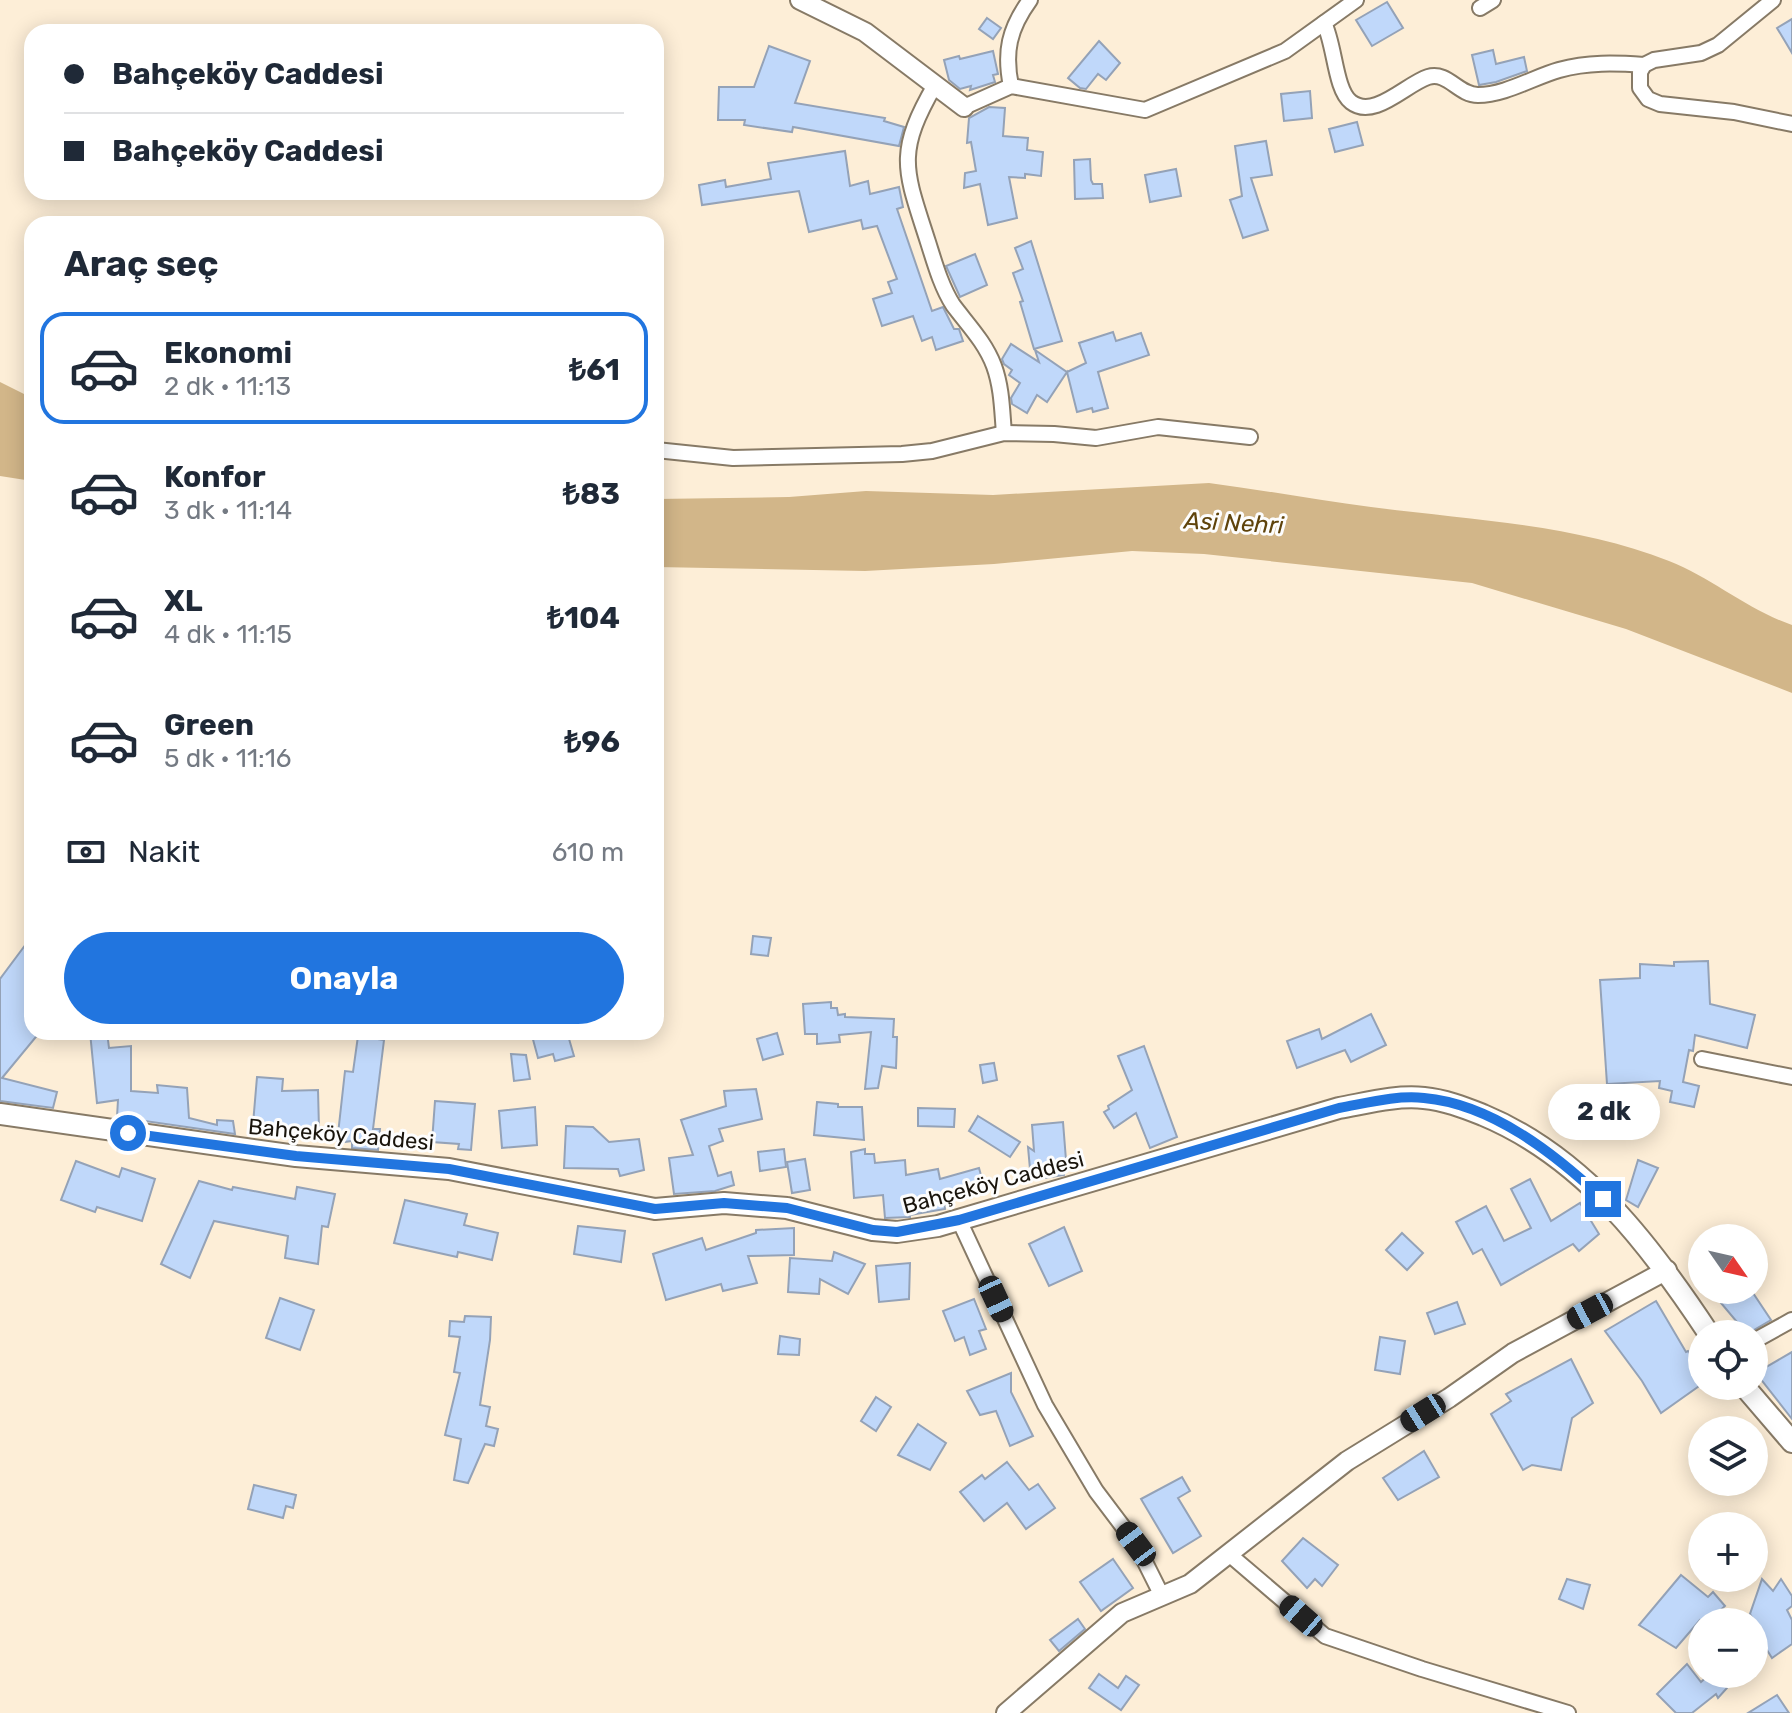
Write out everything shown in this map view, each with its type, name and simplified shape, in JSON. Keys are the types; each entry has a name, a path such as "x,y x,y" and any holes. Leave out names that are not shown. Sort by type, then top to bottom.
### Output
{"main road":[{"name":"Bahçeköy Caddesi","path":"0,1114 296,1156 449,1169 655,1209 724,1203 787,1208 873,1230 897,1232 959,1220 1339,1108 1385,1099 1424,1098 1460,1106 1501,1123 1535,1141 1574,1171 1642,1239 1700,1320"},
{"path":"1756,1400 1792,1442"}],"street":[{"path":"800,0 865,32 964,107 1011,86 1145,110 1285,51 1356,0"},
{"path":"1011,86 1006,61 1010,38 1030,0"},
{"path":"1324,23 1334,50 1343,94 1352,104 1363,108 1375,106 1429,77 1442,76 1461,90 1475,95 1580,65 1644,65 1654,60 1701,53 1718,45 1773,0"},
{"path":"1644,65 1640,72 1640,88 1648,99 1660,104 1734,112 1792,124"},
{"path":"935,85 910,136 906,160 909,184 943,286 984,344 994,367 1004,433"},
{"path":"664,451 733,458 902,454 932,451 1004,433 1096,438 1158,427 1250,437"},
{"path":"1702,1059 1792,1077"},
{"path":"959,1220 1045,1405 1096,1491 1136,1544 1162,1596"},
{"path":"1006,1713 1122,1613 1190,1584 1347,1461 1449,1398 1513,1353 1667,1270"},
{"path":"1768,1333 1792,1320"},
{"path":"1230,1555 1325,1636 1568,1713"}],"water":[{"path":"0,382 24,394 24,480 0,476"},
{"name":"Asi Nehri","path":"1209,483 1484,520 1597,539 1669,561 1792,625 1792,693 1626,629 1472,583 1204,554 1132,551 994,564 865,571 664,567 664,499 789,497 866,491 993,495"}],"building":[{"path":"1387,2 1403,28 1372,46 1356,20"},
{"path":"987,18 1001,28 993,39 979,29"},
{"path":"1792,19 1792,53 1777,28"},
{"path":"1099,41 1120,63 1106,80 1098,74 1086,89 1080,88 1068,78"},
{"path":"769,46 810,61 795,103 885,118 884,121 904,127 899,146 793,127 792,132 744,125 745,120 718,120 719,87 754,87"},
{"path":"1493,50 1496,64 1524,57 1527,71 1479,85 1472,55"},
{"path":"993,51 998,74 993,75 995,82 970,90 971,86 960,89 949,80 944,60"},
{"path":"1310,91 1312,118 1284,121 1281,94"},
{"path":"989,107 1005,108 1003,136 1028,138 1027,150 1043,152 1041,176 1025,174 1025,178 1009,177 1017,218 988,225 980,184 964,188 965,173 976,171 971,142 967,143 969,118"},
{"path":"1357,122 1363,145 1335,152 1329,129"},
{"path":"1266,141 1272,175 1251,178 1268,230 1243,238 1230,200 1242,196 1235,146"},
{"path":"845,151 850,186 868,181 870,194 899,187 903,207 897,209 932,311 943,307 954,329 959,329 963,341 936,350 932,337 922,341 913,316 882,326 873,299 892,293 888,282 897,279 877,226 863,229 861,220 809,232 799,191 702,205 699,185 725,180 726,187 771,179 768,163"},
{"path":"1090,159 1091,180 1093,184 1102,184 1103,198 1075,199 1074,160"},
{"path":"1176,169 1181,196 1150,202 1145,175"},
{"path":"1031,241 1062,341 1034,349 1013,273 1023,269 1015,248"},
{"path":"975,254 987,285 960,297 946,266"},
{"path":"1113,332 1116,341 1141,333 1149,355 1098,372 1108,408 1093,412 1092,408 1077,412 1067,372 1086,363 1079,343"},
{"path":"1011,344 1039,362 1035,350 1067,372 1047,402 1037,395 1027,413 1012,404 1011,398 1020,383 1009,375 1012,370 1002,359"},
{"path":"753,936 771,938 768,956 751,954"},
{"path":"24,947 24,1040 33,1040 2,1078 57,1092 53,1108 0,1101 0,979"},
{"path":"1708,961 1710,1004 1755,1015 1747,1048 1695,1035 1683,1082 1699,1086 1694,1107 1670,1102 1672,1091 1659,1088 1660,1081 1607,1084 1600,980 1640,978 1640,964 1674,966 1674,962"},
{"path":"831,1002 831,1008 837,1008 838,1015 845,1014 845,1017 894,1019 896,1068 882,1066 878,1088 865,1089 871,1032 839,1035 840,1042 817,1044 817,1034 805,1034 803,1004"},
{"path":"1371,1014 1386,1045 1351,1062 1345,1050 1297,1068 1287,1041 1319,1029 1322,1039"},
{"path":"777,1033 783,1054 763,1060 757,1039"},
{"path":"91,1040 108,1040 109,1048 131,1046 131,1091 158,1093 157,1085 187,1088 189,1118 217,1125 217,1120 233,1121 235,1134 117,1117 118,1100 97,1103"},
{"path":"357,1040 384,1040 373,1129 380,1129 378,1150 352,1148 352,1141 337,1143 345,1071 353,1072"},
{"path":"533,1040 569,1040 574,1056 555,1061 553,1054 538,1058"},
{"path":"1144,1046 1177,1137 1150,1148 1136,1113 1114,1128 1104,1112 1132,1090 1118,1056"},
{"path":"511,1054 526,1055 530,1079 514,1081"},
{"path":"994,1063 997,1080 983,1083 980,1065"},
{"path":"257,1077 283,1079 282,1091 318,1090 319,1129 286,1130 286,1127 253,1124"},
{"path":"756,1089 762,1119 719,1129 723,1141 709,1146 718,1176 731,1172 734,1185 715,1191 674,1194 669,1158 693,1155 681,1120 726,1106 724,1091"},
{"path":"435,1101 475,1104 471,1150 458,1149 459,1144 432,1142"},
{"path":"817,1102 838,1104 838,1107 862,1107 864,1140 814,1135"},
{"path":"535,1107 537,1145 502,1148 499,1111"},
{"path":"918,1108 955,1109 954,1127 918,1126"},
{"path":"978,1116 1020,1142 1010,1157 969,1131"},
{"path":"1063,1122 1064,1175 1031,1180 1028,1147 1034,1151 1032,1125"},
{"path":"566,1126 593,1127 609,1142 639,1139 644,1170 620,1176 618,1169 564,1168"},
{"path":"784,1149 786,1167 760,1171 758,1152"},
{"path":"865,1149 865,1154 874,1154 875,1163 905,1160 906,1175 938,1169 940,1179 979,1168 985,1190 944,1201 945,1209 910,1217 885,1218 883,1195 854,1198 851,1152"},
{"path":"805,1159 810,1190 792,1193 787,1162"},
{"path":"1638,1160 1658,1168 1638,1207 1626,1200"},
{"path":"76,1161 119,1177 122,1168 155,1179 142,1221 97,1207 95,1212 61,1200"},
{"path":"1530,1179 1551,1221 1580,1203 1599,1234 1579,1251 1573,1244 1501,1285 1482,1249 1473,1254 1456,1222 1486,1206 1504,1241 1531,1228 1511,1189"},
{"path":"199,1181 232,1190 233,1187 295,1199 297,1187 335,1194 328,1227 322,1226 318,1264 285,1258 288,1236 214,1221 190,1278 161,1264"},
{"path":"405,1200 467,1214 464,1225 498,1233 492,1260 458,1252 457,1257 394,1243"},
{"path":"578,1226 625,1231 621,1262 574,1254"},
{"path":"1064,1227 1082,1271 1049,1286 1029,1244"},
{"path":"794,1228 794,1255 748,1256 757,1283 723,1291 721,1284 666,1300 653,1254 702,1238 706,1250 756,1233 756,1230"},
{"path":"1402,1233 1423,1253 1407,1270 1386,1250"},
{"path":"834,1252 865,1264 848,1294 820,1279 819,1294 788,1292 790,1258 832,1261"},
{"path":"910,1263 909,1299 879,1302 876,1266"},
{"path":"280,1298 314,1310 300,1350 266,1338"},
{"path":"974,1299 986,1329 979,1331 986,1349 970,1355 964,1337 955,1341 943,1311"},
{"path":"1656,1301 1688,1351 1688,1394 1661,1413 1605,1331"},
{"path":"1457,1302 1465,1324 1435,1334 1427,1313"},
{"path":"1722,1304 1760,1304 1771,1320 1768,1322 1735,1320"},
{"path":"465,1316 491,1317 480,1405 490,1407 486,1426 498,1429 494,1446 485,1444 468,1483 454,1480 461,1439 445,1435 460,1373 454,1372 460,1337 449,1336 450,1321 464,1322"},
{"path":"780,1336 800,1339 799,1355 778,1354"},
{"path":"1380,1337 1405,1341 1400,1374 1375,1370"},
{"path":"1792,1352 1792,1419 1768,1388 1768,1366"},
{"path":"1571,1359 1593,1403 1572,1418 1561,1470 1532,1465 1523,1470 1491,1414 1511,1401 1506,1394"},
{"path":"1011,1373 1011,1392 1033,1436 1010,1446 996,1411 980,1415 967,1391"},
{"path":"876,1397 891,1407 876,1431 861,1421"},
{"path":"918,1424 946,1443 930,1470 898,1455"},
{"path":"1424,1451 1439,1477 1398,1500 1383,1478"},
{"path":"1007,1462 1029,1490 1038,1484 1055,1508 1026,1529 1007,1503 984,1521 960,1492 982,1475 985,1479"},
{"path":"1182,1477 1190,1491 1178,1498 1201,1536 1173,1553 1141,1499"},
{"path":"254,1485 296,1495 293,1508 286,1506 283,1518 248,1509"},
{"path":"1303,1538 1338,1565 1322,1586 1315,1579 1307,1588 1282,1561"},
{"path":"1113,1559 1133,1588 1101,1611 1080,1582"},
{"path":"1681,1575 1688,1581 1688,1592 1702,1592 1708,1597 1713,1592 1725,1606 1688,1608 1688,1634 1676,1648 1639,1625"},
{"path":"1567,1579 1590,1585 1583,1609 1559,1599"},
{"path":"1781,1579 1792,1596 1792,1606 1787,1610 1792,1620 1792,1644 1772,1658 1768,1652 1768,1608 1752,1608 1758,1592 1768,1592 1768,1586 1773,1591"},
{"path":"1078,1619 1085,1629 1059,1651 1050,1640"},
{"path":"1687,1664 1688,1688 1727,1688 1718,1698 1716,1694 1692,1713 1676,1713 1657,1694"},
{"path":"1099,1674 1118,1688 1126,1676 1139,1685 1121,1710 1089,1688"},
{"path":"1777,1695 1789,1713 1748,1713"}],"route":[{"path":"128,1133 296,1156 449,1169 655,1209 724,1203 787,1208 873,1230 897,1232 938,1226 1339,1108 1385,1099 1424,1098 1460,1106 1535,1141 1574,1171 1603,1199"}]}
